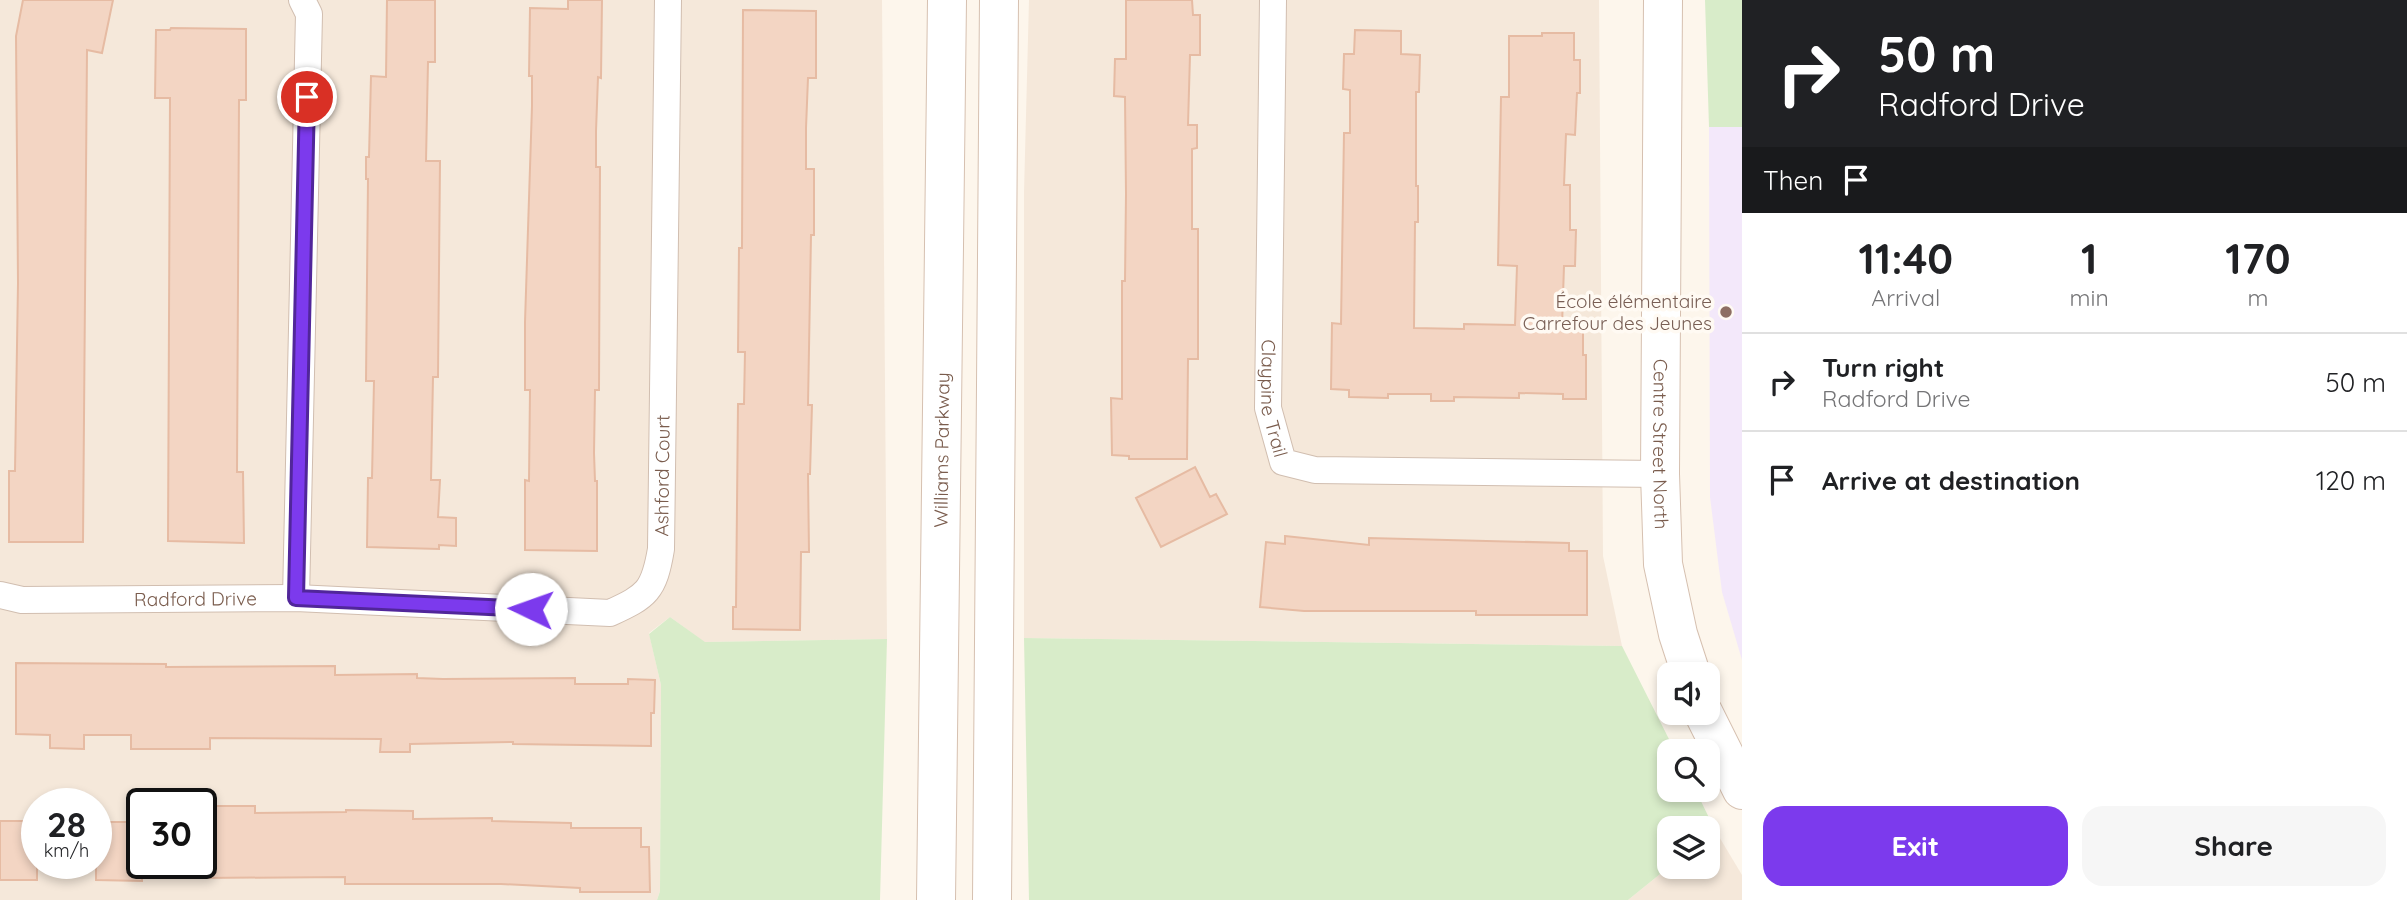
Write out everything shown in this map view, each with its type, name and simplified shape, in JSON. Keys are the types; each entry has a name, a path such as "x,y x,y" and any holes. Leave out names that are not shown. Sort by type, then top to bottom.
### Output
{"main road":[{"name":"Williams Parkway","path":"936,900 947,0"},
{"path":"992,900 999,0"},
{"name":"Centre Street North","path":"1663,0 1660,474 1663,564 1678,634 1687,662"},
{"path":"1710,725 1742,790"}],"street":[{"path":"296,598 309,14 302,0"},
{"name":"Ashford Court","path":"296,598 610,613 641,599 657,573 661,549 668,0"},
{"name":"Claypine Trail","path":"1273,0 1268,408 1283,462 1315,470 1660,474"},
{"name":"Radford Drive","path":"0,595 22,600 296,598"}],"shaded area":[{"path":"0,0 882,0 887,639 704,642 670,617 649,633 661,685 660,891 657,900 0,900"},
{"path":"1029,0 1599,0 1603,556 1622,646 1024,638 1024,192"},
{"name":"École élémentaire Carrefour des Jeunes","path":"1709,127 1742,127 1742,660 1722,592 1710,497"},
{"path":"1720,838 1742,875 1742,900 1628,900 1657,877 1657,879 1720,879"}],"green space":[{"path":"1705,0 1742,0 1742,127 1709,127"},
{"path":"670,617 705,642 887,639 880,900 657,900 660,891 661,685 649,634"},
{"path":"1024,638 1622,646 1657,715 1657,725 1662,725 1669,739 1657,739 1657,802 1701,802 1708,816 1657,816 1657,877 1628,900 1029,900"}],"building":[{"path":"23,0 113,0 102,53 87,50 83,542 9,542 9,471 15,471 18,283 16,36"},
{"path":"387,0 435,0 435,62 428,62 426,161 440,161 438,377 433,377 431,480 440,480 438,517 456,518 456,546 439,545 439,549 367,547 374,381 366,381 366,157 369,157 371,76 386,77"},
{"path":"568,0 602,0 601,78 598,77 596,131 596,167 600,167 599,390 595,390 594,453 597,481 597,551 525,550 525,480 529,481 530,390 525,390 525,322 532,106 532,76 529,76 530,8 568,9"},
{"path":"1126,0 1192,0 1193,15 1200,15 1200,55 1190,55 1188,125 1197,125 1197,148 1192,149 1192,229 1198,229 1198,359 1188,359 1187,459 1129,459 1129,456 1112,455 1111,398 1122,399 1122,281 1125,281 1126,194 1125,97 1114,96 1115,59 1126,59"},
{"path":"743,10 816,11 816,78 808,78 806,128 806,169 814,169 808,405 812,405 808,474 809,552 801,552 800,630 733,629 733,607 736,607 738,404 744,404 745,352 738,352 739,248 742,248"},
{"path":"246,29 246,100 239,100 237,472 243,472 244,543 168,541 170,98 155,98 156,30"},
{"path":"1355,30 1401,31 1401,54 1420,55 1419,92 1416,92 1418,222 1415,222 1414,328 1464,329 1464,324 1515,325 1517,266 1498,265 1501,97 1509,97 1509,36 1574,33 1574,60 1580,60 1580,93 1577,93 1575,135 1566,134 1564,185 1570,185 1570,230 1576,230 1575,266 1564,266 1562,326 1583,326 1586,399 1563,399 1563,394 1519,393 1519,398 1454,397 1454,401 1431,401 1431,394 1388,394 1388,398 1349,397 1349,390 1331,389 1332,323 1341,324 1344,133 1350,133 1350,90 1343,89 1344,54 1354,54"},
{"path":"1195,467 1210,497 1216,494 1227,514 1161,547 1136,498"},
{"path":"1285,536 1369,545 1369,538 1569,543 1569,551 1587,551 1587,615 1476,615 1476,611 1304,611 1260,607 1266,542 1285,544"},
{"path":"16,663 166,664 166,667 335,666 335,675 417,674 417,678 443,679 575,678 575,684 628,684 628,679 655,680 651,746 513,742 410,744 410,752 380,752 381,739 210,738 210,749 131,749 131,735 84,735 84,749 50,748 50,735 16,734"},
{"path":"217,806 255,806 255,813 413,811 413,819 492,818 492,821 571,823 571,828 641,828 641,847 649,847 650,892 580,892 580,888 501,884 345,884 345,877 217,878"},
{"path":"0,821 21,821 21,879 37,880 0,880"},
{"path":"112,822 126,822 126,879 142,881 96,880 112,879"}],"place":[{"name":"École élémentaire Carrefour des Jeunes","path":"1726,312"}],"route":[{"path":"307,97 296,598 531,609"}]}
